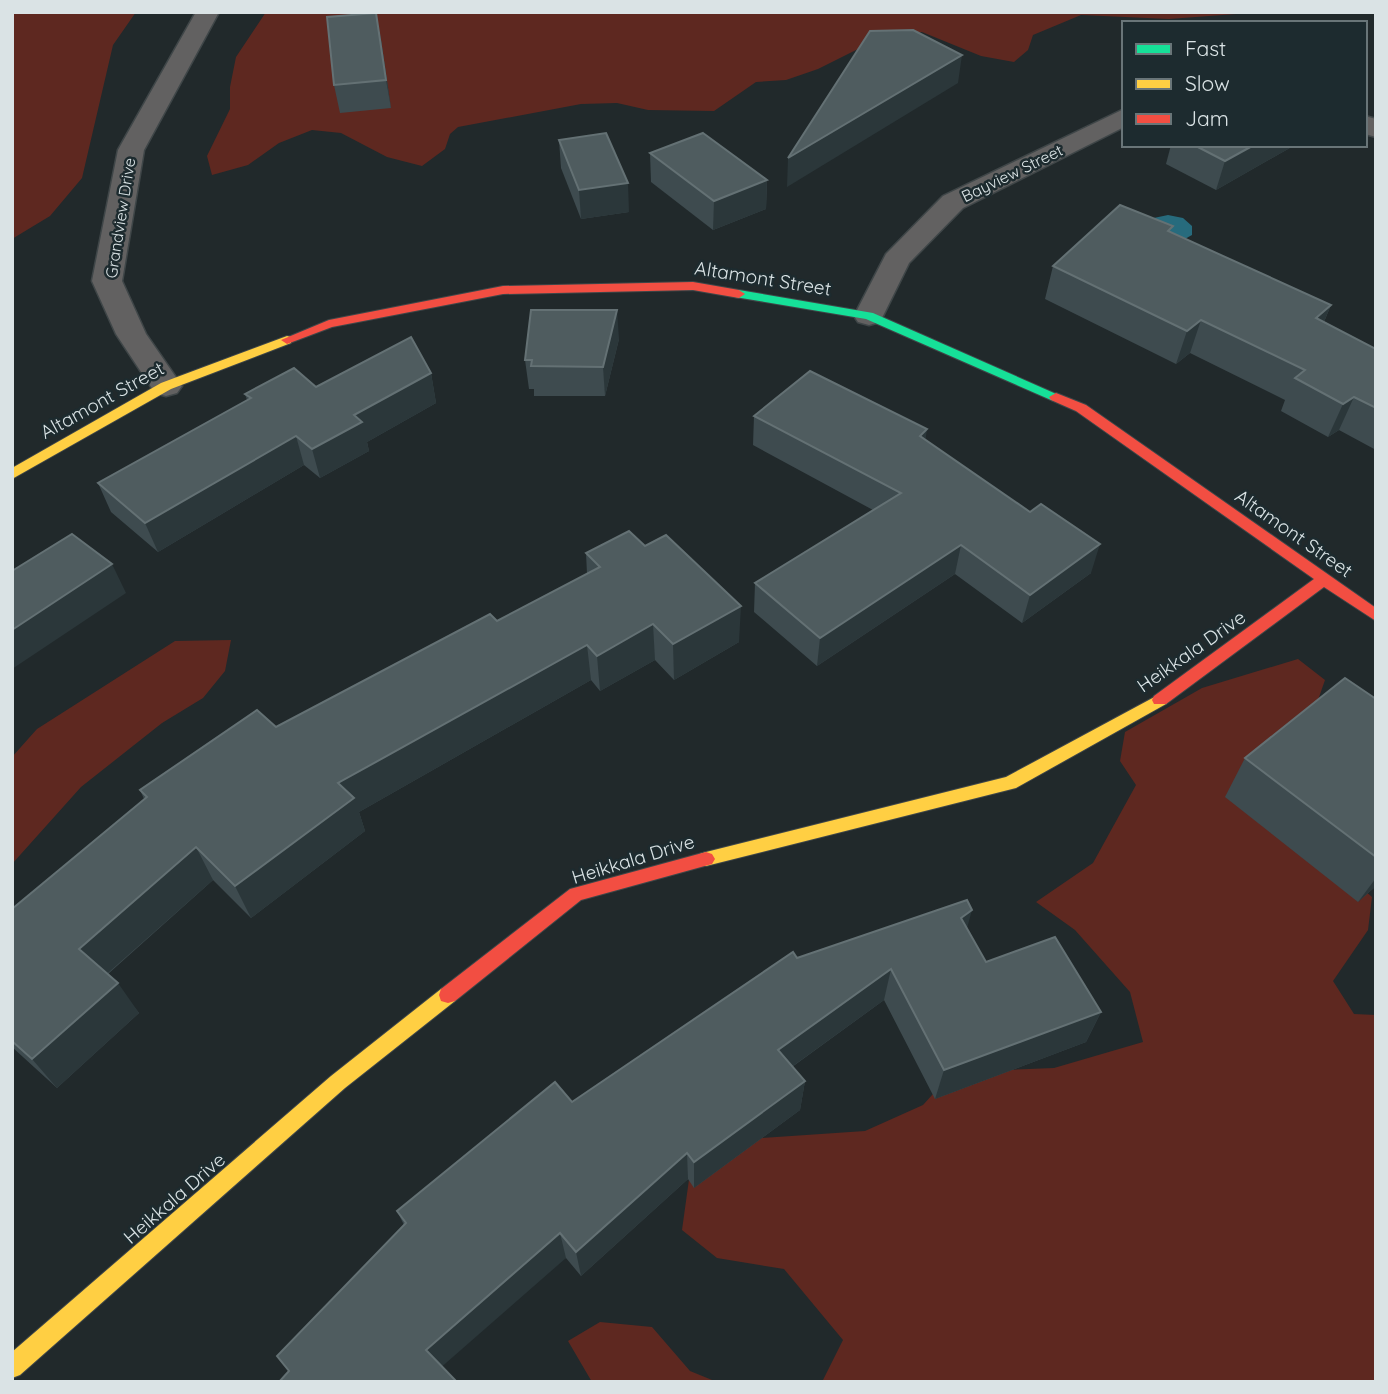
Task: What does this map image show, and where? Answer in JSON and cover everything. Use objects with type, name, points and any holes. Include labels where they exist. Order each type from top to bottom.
[{"type":"street","name":"Grandview Drive","points":[[166,386],[131,334],[107,281],[131,150],[208,12]]},
{"type":"street","name":"Bayview Street","points":[[869,316],[896,260],[953,202],[1122,118]]},
{"type":"street","name":"Altamont Street","points":[[12,474],[166,386],[329,324],[503,290],[693,286],[869,316],[1082,408],[1376,615]]},
{"type":"street","name":"Heikkala Drive","points":[[12,1367],[338,1082],[576,894],[793,835],[1010,783],[1172,694],[1323,580]]},
{"type":"shaded area","points":[[12,12],[136,12],[113,45],[82,178],[50,216],[12,239]]},
{"type":"shaded area","points":[[266,12],[1263,12],[1169,19],[1081,15],[1033,35],[1028,50],[1014,62],[981,56],[922,32],[882,37],[818,69],[786,80],[756,82],[714,111],[648,110],[617,103],[581,104],[458,127],[450,134],[445,149],[422,166],[387,157],[341,133],[312,130],[279,143],[248,165],[212,175],[207,156],[230,109],[230,87],[236,57]]},
{"type":"shaded area","points":[[231,640],[225,671],[203,698],[162,723],[81,787],[12,864],[12,757],[37,729],[175,641]]},
{"type":"shaded area","points":[[1298,659],[1325,680],[1317,703],[1333,862],[1372,897],[1368,930],[1333,981],[1354,1014],[1376,1015],[1376,1382],[822,1382],[843,1340],[784,1269],[717,1258],[682,1230],[691,1165],[762,1138],[865,1131],[923,1105],[953,1072],[1054,1068],[1143,1042],[1130,992],[1075,930],[1036,902],[1093,863],[1136,785],[1120,761],[1125,732],[1202,688]]},
{"type":"shaded area","points":[[600,1322],[652,1327],[690,1371],[717,1382],[592,1382],[568,1341]]},
{"type":"water","points":[[1168,215],[1183,218],[1192,226],[1192,235],[1183,240],[1149,219]]},
{"type":"building","points":[[376,13],[386,80],[334,85],[327,17]]},
{"type":"building","points":[[913,30],[962,55],[788,158],[870,31]]},
{"type":"building","points":[[606,133],[628,183],[579,190],[559,140]]},
{"type":"building","points":[[703,133],[767,180],[714,201],[650,153]]},
{"type":"building","points":[[1198,147],[1250,147],[1225,161]]},
{"type":"building","points":[[1120,205],[1173,226],[1168,231],[1331,305],[1316,318],[1376,349],[1376,408],[1354,397],[1343,404],[1295,378],[1305,370],[1201,320],[1187,331],[1053,266]]},
{"type":"building","points":[[531,310],[617,310],[603,367],[531,366],[532,360],[525,360]]},
{"type":"building","points":[[411,337],[431,373],[354,415],[362,422],[312,449],[296,436],[145,523],[98,483],[251,398],[245,394],[294,368],[316,387]]},
{"type":"building","points":[[810,371],[927,429],[920,436],[1030,512],[1041,504],[1100,544],[1030,595],[961,545],[820,638],[755,583],[901,493],[754,416]]},
{"type":"building","points":[[629,531],[645,546],[666,535],[741,606],[673,644],[653,624],[597,656],[587,645],[338,783],[354,798],[235,886],[196,847],[79,949],[118,983],[32,1059],[12,1041],[12,909],[147,797],[140,790],[257,710],[276,727],[490,614],[497,621],[600,567],[586,553]]},
{"type":"building","points":[[72,534],[112,564],[12,630],[12,571]]},
{"type":"building","points":[[1345,678],[1376,699],[1376,857],[1245,758]]},
{"type":"building","points":[[967,900],[972,910],[961,918],[986,962],[1055,937],[1101,1012],[944,1070],[891,969],[778,1050],[805,1081],[694,1162],[687,1153],[576,1252],[560,1233],[426,1350],[457,1382],[279,1382],[289,1371],[277,1356],[406,1223],[397,1211],[555,1082],[572,1102],[793,952],[797,958]]},
{"type":"traffic: fast","points":[[739,294],[869,316],[1056,397]]},
{"type":"traffic: slow","points":[[12,474],[166,386],[287,340]]},
{"type":"traffic: slow","points":[[706,859],[1010,783],[1160,700]]},
{"type":"traffic: slow","points":[[12,1367],[338,1082],[448,995]]},
{"type":"traffic: jam","points":[[287,340],[329,324],[503,290],[693,286],[739,294]]},
{"type":"traffic: jam","points":[[1056,397],[1081,408],[1376,616]]},
{"type":"traffic: jam","points":[[1160,700],[1323,580]]},
{"type":"traffic: jam","points":[[448,995],[576,894],[706,859]]}]
